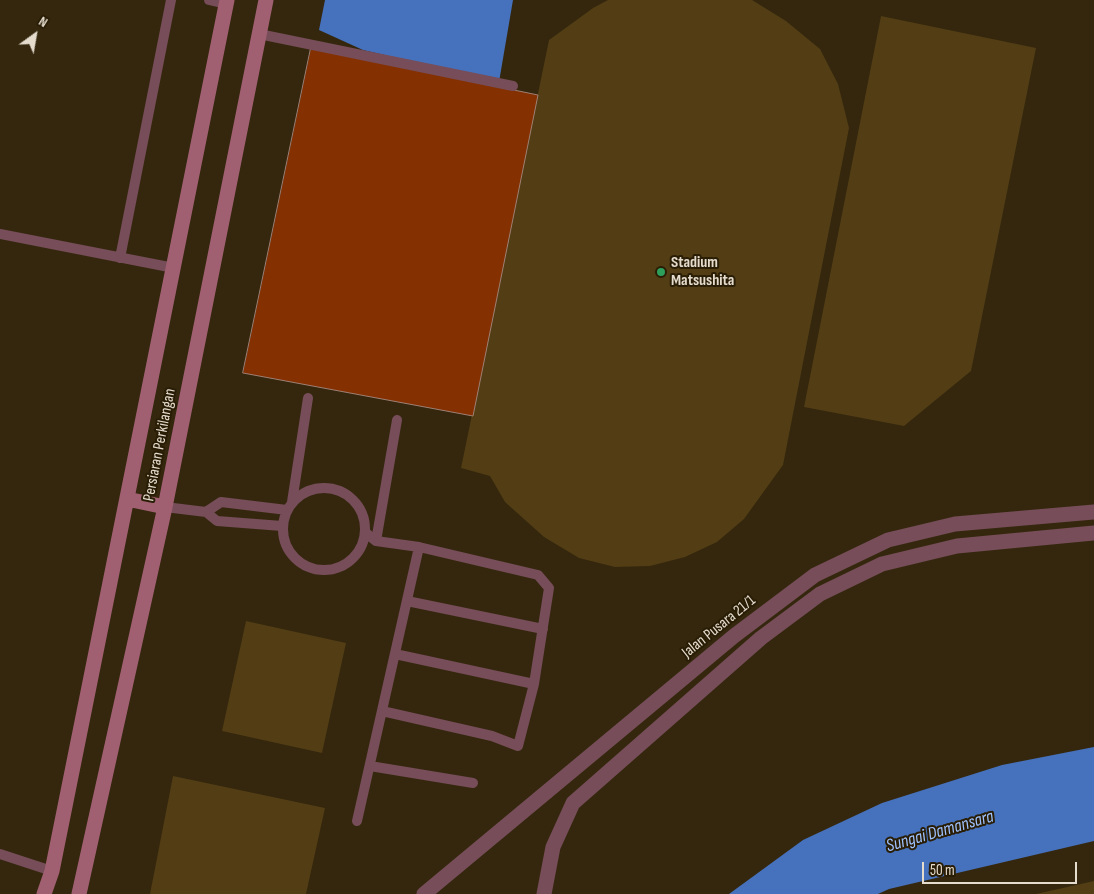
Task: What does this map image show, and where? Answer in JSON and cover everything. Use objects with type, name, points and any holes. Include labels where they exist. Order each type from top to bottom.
[{"type":"main road","name":"Persiaran Perkilangan","points":[[79,894],[165,507],[266,0]]},
{"type":"main road","points":[[44,894],[52,871],[227,2]]},
{"type":"main road","points":[[128,499],[165,507]]},
{"type":"street","name":"Jalan Pusara 21/1","points":[[424,894],[734,636],[815,575],[888,540],[955,524],[1094,512]]},
{"type":"street","points":[[544,894],[553,848],[573,803],[761,638],[820,594],[882,564],[957,546],[1094,533]]},
{"type":"lane","points":[[120,258],[171,0]]},
{"type":"lane","points":[[209,0],[227,2]]},
{"type":"lane","points":[[259,34],[513,86]]},
{"type":"lane","points":[[0,234],[174,268]]},
{"type":"lane","points":[[206,512],[221,502],[290,506],[314,488],[340,491],[360,508],[366,533],[356,557],[334,570],[308,568],[288,551],[282,526],[290,506],[308,398]]},
{"type":"lane","points":[[376,541],[397,420]]},
{"type":"lane","points":[[165,507],[206,512],[217,521],[282,526]]},
{"type":"lane","points":[[366,533],[376,541],[419,547],[538,575],[549,588],[534,684],[518,746],[492,736],[382,711]]},
{"type":"lane","points":[[357,821],[419,547]]},
{"type":"lane","points":[[407,601],[543,629]]},
{"type":"lane","points":[[395,654],[534,684]]},
{"type":"lane","points":[[370,766],[473,783]]},
{"type":"lane","points":[[0,854],[52,871]]},
{"type":"shaded area","name":"Stadium Matsushita","points":[[608,0],[752,0],[786,21],[820,49],[838,84],[849,128],[783,465],[744,519],[717,542],[685,557],[650,566],[615,567],[579,558],[544,537],[505,502],[490,476],[461,468],[549,40],[593,8]]},
{"type":"shaded area","points":[[881,16],[1036,48],[971,371],[904,426],[804,407]]},
{"type":"shaded area","points":[[246,621],[346,643],[322,753],[222,731]]},
{"type":"shaded area","points":[[173,776],[325,808],[306,894],[150,894]]},
{"type":"shaded area","points":[[1094,881],[1094,894],[1036,894]]},
{"type":"water","points":[[325,0],[513,0],[499,82],[363,50],[319,30]]},
{"type":"water","name":"Sungai Damansara","points":[[1094,747],[1094,841],[889,889],[878,894],[729,894],[803,840],[882,803],[1002,765]]},
{"type":"building","points":[[311,48],[538,95],[473,416],[243,373]]},
{"type":"place","name":"Stadium Matsushita","points":[[661,272]]}]
